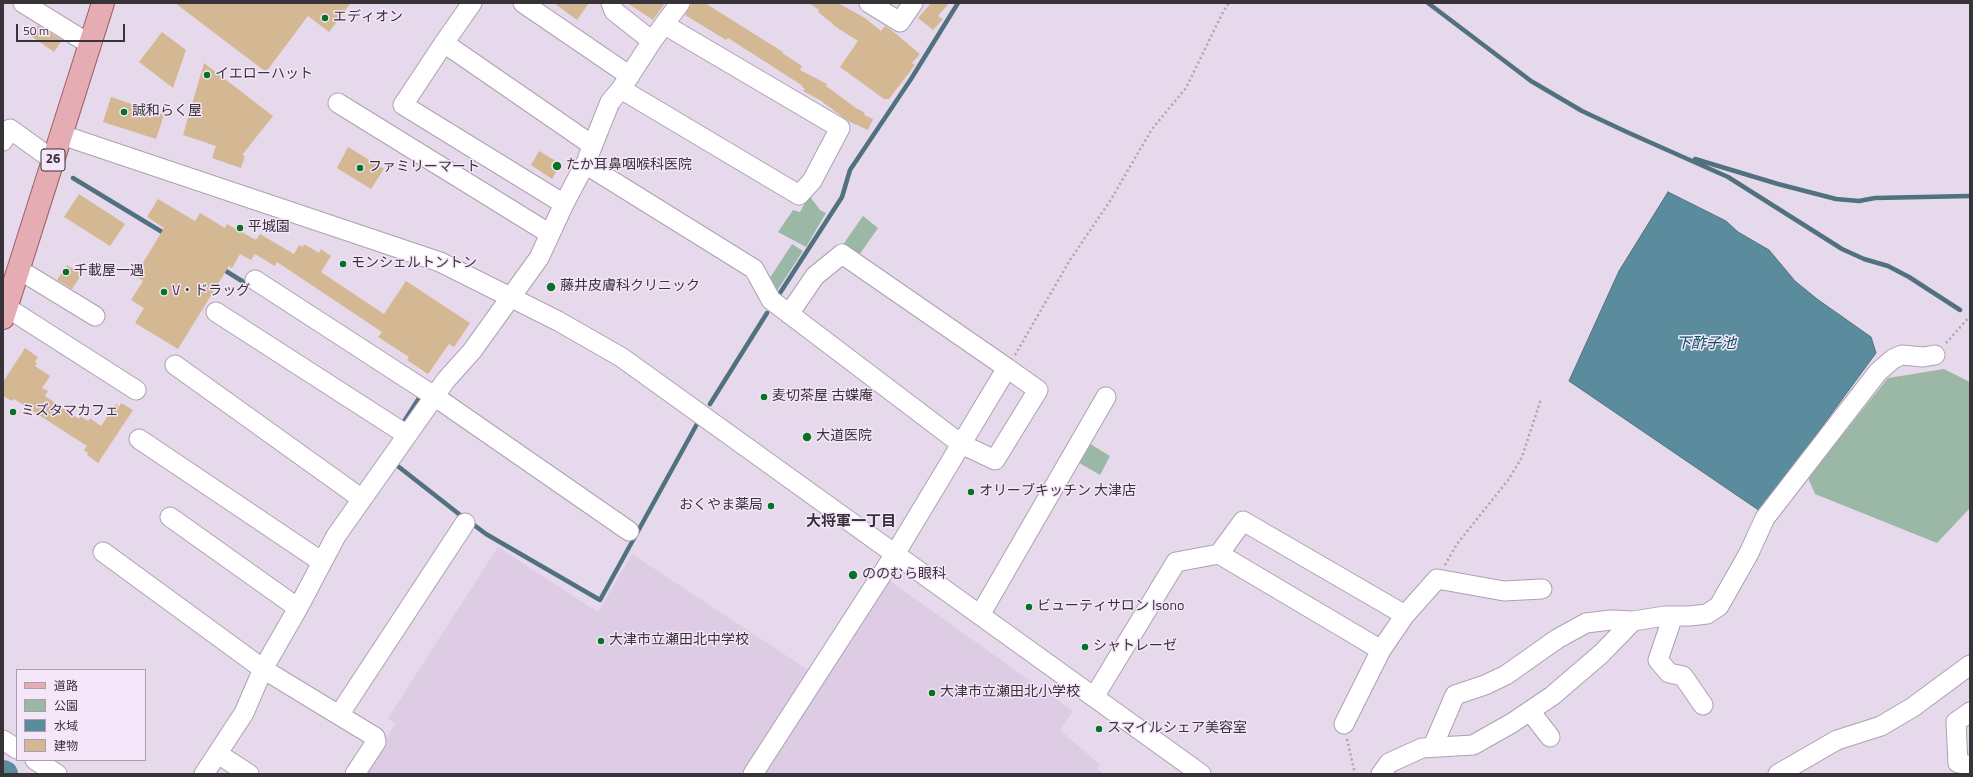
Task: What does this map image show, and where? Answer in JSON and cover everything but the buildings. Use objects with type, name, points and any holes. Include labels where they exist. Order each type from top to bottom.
[{"type":"main road","name":"26","points":[[4,310],[62,135],[103,3]]},
{"type":"street","points":[[23,3],[91,45]]},
{"type":"street","points":[[472,3],[403,105],[564,204]]},
{"type":"street","points":[[523,3],[625,83],[799,195],[812,181],[840,128],[664,25]]},
{"type":"street","points":[[612,3],[614,11],[652,41]]},
{"type":"street","points":[[204,774],[244,713],[263,669],[298,608],[336,536],[434,396],[472,351],[539,258],[564,204],[585,164],[610,102],[625,83],[652,41],[680,3]]},
{"type":"street","points":[[869,3],[900,22],[913,3]]},
{"type":"street","points":[[444,43],[592,145]]},
{"type":"street","points":[[338,103],[550,234]]},
{"type":"street","points":[[3,141],[10,129],[53,160]]},
{"type":"street","points":[[62,135],[440,262],[511,296],[621,357],[1200,774]]},
{"type":"street","points":[[585,164],[754,269],[770,300],[961,444],[995,460],[1038,390],[842,254],[815,276],[789,314]]},
{"type":"street","points":[[18,269],[95,316]]},
{"type":"street","points":[[255,280],[434,396],[629,531]]},
{"type":"street","points":[[4,310],[136,390]]},
{"type":"street","points":[[216,312],[407,435]]},
{"type":"street","points":[[1433,746],[1455,695],[1485,685],[1506,675],[1552,642],[1586,623],[1708,614],[1719,606],[1749,554],[1765,518],[1878,372],[1893,359],[1902,355],[1923,357],[1935,355]]},
{"type":"street","points":[[175,365],[362,499]]},
{"type":"street","points":[[753,774],[895,554],[1007,368]]},
{"type":"street","points":[[980,615],[1106,398]]},
{"type":"street","points":[[139,439],[322,562]]},
{"type":"street","points":[[170,517],[298,608]]},
{"type":"street","points":[[1220,554],[1243,521],[1405,615]]},
{"type":"street","points":[[339,715],[465,523]]},
{"type":"street","points":[[103,552],[263,669],[375,737],[376,742],[355,774]]},
{"type":"street","points":[[1094,698],[1176,562],[1220,554],[1381,650]]},
{"type":"street","points":[[1344,724],[1381,650],[1405,615],[1437,579],[1504,591],[1542,589]]},
{"type":"street","points":[[1673,616],[1658,660],[1669,673],[1683,676],[1703,705]]},
{"type":"street","points":[[1381,774],[1389,763],[1422,748],[1433,746],[1474,745],[1530,711],[1552,696],[1601,654],[1633,620]]},
{"type":"street","points":[[1778,774],[1837,740],[1881,726],[1913,707],[1970,664]]},
{"type":"street","points":[[1530,711],[1550,737]]},
{"type":"street","points":[[1970,712],[1956,722],[1958,763],[1970,765]]},
{"type":"street","points":[[3,740],[16,747]]},
{"type":"street","points":[[218,754],[249,774]]},
{"type":"street","points":[[36,761],[56,774]]},
{"type":"path","points":[[1007,368],[1070,260],[1110,201],[1152,129],[1186,88],[1223,12],[1229,3]]},
{"type":"path","points":[[1935,355],[1970,316]]},
{"type":"path","points":[[1437,579],[1457,544],[1509,480],[1522,457],[1541,399]]},
{"type":"path","points":[[1344,724],[1355,774]]},
{"type":"shaded area","name":"大津市立瀬田北中学校","points":[[498,547],[598,612],[632,554],[808,670],[741,774],[363,774],[395,724],[388,718]]},
{"type":"shaded area","name":"大津市立瀬田北小学校","points":[[887,579],[1073,711],[1060,730],[1100,765],[1098,769],[1103,774],[763,774],[829,675]]},
{"type":"green space","points":[[809,195],[820,210],[826,213],[806,247],[778,232],[793,210],[800,212]]},
{"type":"green space","points":[[863,216],[878,228],[857,258],[840,249]]},
{"type":"green space","points":[[792,244],[803,251],[773,297],[766,284]]},
{"type":"green space","points":[[1944,369],[1970,382],[1970,508],[1937,543],[1815,494],[1808,478],[1888,378]]},
{"type":"green space","points":[[1087,442],[1110,456],[1100,475],[1076,461]]},
{"type":"water","name":"下酢子池","points":[[1668,192],[1726,221],[1738,232],[1769,250],[1795,281],[1817,299],[1871,337],[1876,353],[1760,511],[1569,381],[1619,271]]},
{"type":"waterway","points":[[780,293],[842,197],[850,170],[911,79],[958,3]]},
{"type":"waterway","points":[[1428,3],[1531,81],[1582,111],[1728,177],[1842,249],[1864,259],[1888,266],[1909,277],[1960,310]]},
{"type":"waterway","points":[[1695,159],[1778,184],[1836,199],[1859,201],[1875,198],[1970,196]]},
{"type":"waterway","points":[[73,178],[167,235]]},
{"type":"waterway","points":[[221,268],[250,286]]},
{"type":"waterway","points":[[710,404],[767,313]]},
{"type":"waterway","points":[[405,420],[421,395],[419,393]]},
{"type":"waterway","points":[[470,522],[486,534],[600,600],[697,424]]},
{"type":"waterway","points":[[399,467],[464,518]]},
{"type":"place","name":"エディオン","points":[[325,18]]},
{"type":"place","name":"イエローハット","points":[[207,75]]},
{"type":"place","name":"誠和らく屋","points":[[124,112]]},
{"type":"place","name":"たか耳鼻咽喉科医院","points":[[557,166]]},
{"type":"place","name":"ファミリーマート","points":[[360,168]]},
{"type":"place","name":"平城園","points":[[240,228]]},
{"type":"place","name":"モンシェルトントン","points":[[343,264]]},
{"type":"place","name":"千載屋一遇","points":[[66,272]]},
{"type":"place","name":"藤井皮膚科クリニック","points":[[551,287]]},
{"type":"place","name":"V・ドラッグ","points":[[164,292]]},
{"type":"place","name":"麦切茶屋 古蝶庵","points":[[764,397]]},
{"type":"place","name":"ミズタマカフェ","points":[[13,412]]},
{"type":"place","name":"大道医院","points":[[807,437]]},
{"type":"place","name":"オリーブキッチン 大津店","points":[[971,492]]},
{"type":"place","name":"おくやま薬局","points":[[771,506]]},
{"type":"place","name":"ののむら眼科","points":[[853,575]]},
{"type":"place","name":"ビューティサロン Isono","points":[[1029,607]]},
{"type":"place","name":"大津市立瀬田北中学校","points":[[601,641]]},
{"type":"place","name":"シャトレーゼ","points":[[1085,647]]},
{"type":"place","name":"大津市立瀬田北小学校","points":[[932,693]]},
{"type":"place","name":"スマイルシェア美容室","points":[[1099,729]]},
{"type":"district","name":"大将軍一丁目","points":[[851,522]]}]
